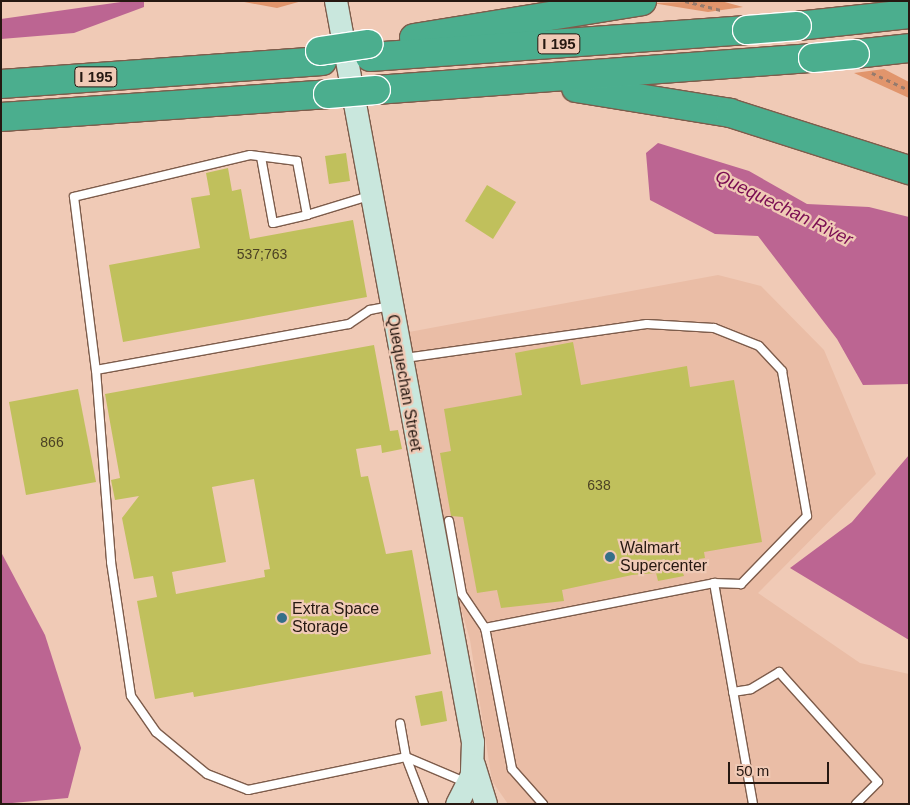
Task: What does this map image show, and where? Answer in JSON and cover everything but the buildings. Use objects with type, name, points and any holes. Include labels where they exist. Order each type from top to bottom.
[{"type":"highway","points":[[369,51],[642,1]]},
{"type":"highway","name":"I 195","points":[[1,84],[190,70],[369,51],[738,21],[797,26],[909,14]]},
{"type":"highway","name":"I 195","points":[[1,117],[813,58],[862,63],[909,48]]},
{"type":"highway","points":[[508,81],[702,106],[839,146],[909,170]]},
{"type":"main road","name":"Quequechan Street","points":[[336,1],[400,360],[454,638],[472,774],[486,804]]},
{"type":"main road","points":[[457,804],[472,774]]},
{"type":"lane","points":[[307,215],[297,161],[250,155],[74,197],[96,370],[110,562],[131,696],[156,732],[207,774],[248,790],[406,757],[472,774]]},
{"type":"lane","points":[[261,157],[273,223],[307,215],[371,195]]},
{"type":"lane","points":[[96,370],[349,324],[370,310],[390,306]]},
{"type":"lane","points":[[400,360],[647,324],[714,328],[759,346],[782,371],[808,516],[741,584],[714,583],[485,628]]},
{"type":"lane","points":[[449,521],[462,594],[485,628],[512,769],[543,804]]},
{"type":"lane","points":[[714,583],[753,804]]},
{"type":"lane","points":[[733,692],[751,689],[779,672],[878,782],[856,804]]},
{"type":"lane","points":[[400,724],[406,757],[424,804]]},
{"type":"path","points":[[685,1],[738,21]]},
{"type":"path","points":[[862,63],[909,90]]},
{"type":"shaded area","points":[[239,1],[302,1],[277,8]]},
{"type":"shaded area","points":[[721,1],[743,7],[708,12],[652,3]]},
{"type":"shaded area","points":[[884,69],[909,82],[909,98],[854,73]]},
{"type":"shaded area","points":[[718,275],[761,286],[824,350],[876,474],[758,593],[860,663],[909,674],[909,804],[508,804],[492,781],[470,640],[454,584],[409,332]]},
{"type":"water","points":[[128,1],[144,1],[144,7],[74,33],[1,39],[1,19]]},
{"type":"water","name":"Quequechan River","points":[[658,143],[749,171],[807,204],[869,207],[909,217],[909,384],[863,385],[837,339],[758,236],[715,234],[650,200],[646,153]]},
{"type":"water","points":[[909,455],[909,640],[790,568],[852,522]]},
{"type":"water","points":[[1,552],[45,635],[81,748],[68,798],[1,804]]},
{"type":"place","name":"Walmart Supercenter","points":[[610,557]]},
{"type":"place","name":"Extra Space Storage","points":[[282,618]]}]
